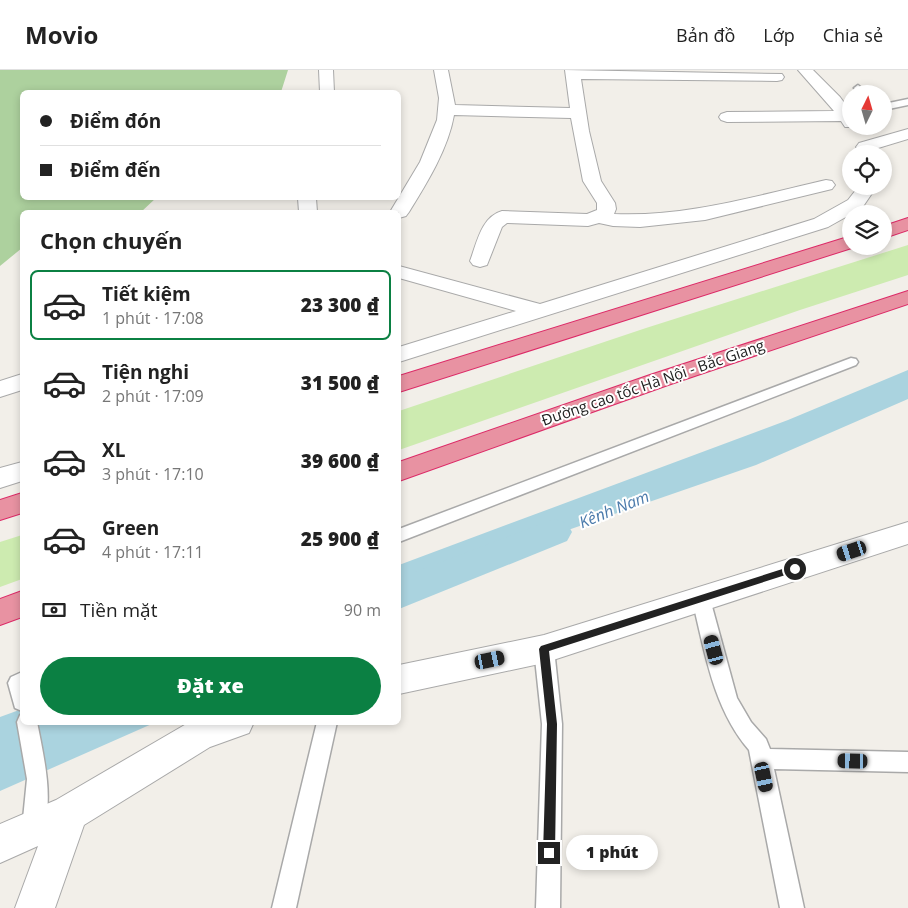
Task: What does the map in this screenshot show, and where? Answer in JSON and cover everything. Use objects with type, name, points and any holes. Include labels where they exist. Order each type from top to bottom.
[{"type":"highway","points":[[892,229],[908,224]]},
{"type":"highway","points":[[401,383],[842,245]]},
{"type":"highway","name":"Đường cao tốc Hà Nội - Bắc Giang","points":[[401,471],[660,380],[908,296]]},
{"type":"highway","points":[[0,510],[20,504]]},
{"type":"highway","points":[[0,612],[20,605]]},
{"type":"street","points":[[326,70],[327,90]]},
{"type":"street","points":[[399,210],[409,197],[439,140],[447,110],[446,93],[441,70]]},
{"type":"street","points":[[806,70],[842,111]]},
{"type":"street","points":[[480,261],[493,225],[502,217],[588,220],[605,213],[607,209],[606,203],[592,181],[573,72],[777,77]]},
{"type":"street","points":[[447,110],[579,113]]},
{"type":"street","points":[[727,117],[842,122]]},
{"type":"street","points":[[879,145],[908,134]]},
{"type":"street","points":[[598,217],[613,220],[640,221],[704,214],[826,184]]},
{"type":"street","points":[[401,354],[821,223],[855,204],[862,195]]},
{"type":"street","points":[[401,273],[541,311]]},
{"type":"street","points":[[0,389],[20,383]]},
{"type":"street","points":[[0,478],[20,472]]},
{"type":"street","points":[[401,680],[544,649],[908,533]]},
{"type":"street","points":[[0,844],[69,813],[200,734],[228,725]]},
{"type":"street","points":[[35,908],[69,813]]},
{"type":"lane","points":[[892,105],[908,102]]},
{"type":"lane","points":[[401,535],[851,362]]},
{"type":"lane","points":[[701,599],[728,700],[744,728],[759,746],[792,908]]},
{"type":"lane","points":[[544,649],[552,724],[548,908]]},
{"type":"lane","points":[[28,725],[38,779],[33,829]]},
{"type":"lane","points":[[284,908],[326,725]]},
{"type":"lane","points":[[761,759],[908,762]]},
{"type":"green space","points":[[0,70],[288,70],[282,90],[20,90],[20,200],[154,200],[143,210],[20,210],[20,250],[0,266]]},
{"type":"green space","points":[[908,245],[908,275],[800,310],[401,449],[401,410],[646,328],[876,255],[892,255],[892,250]]},
{"type":"green space","points":[[20,536],[20,580],[0,587],[0,542]]},
{"type":"water","name":"Kênh Nam","points":[[908,370],[908,399],[756,465],[493,556],[401,594],[401,564],[788,420]]},
{"type":"water","points":[[20,710],[20,725],[149,725],[0,791],[0,717]]},
{"type":"waterway","name":"Kênh Nam","points":[[401,593],[554,532]]},
{"type":"route","points":[[549,853],[552,724],[544,649],[795,569]]}]
